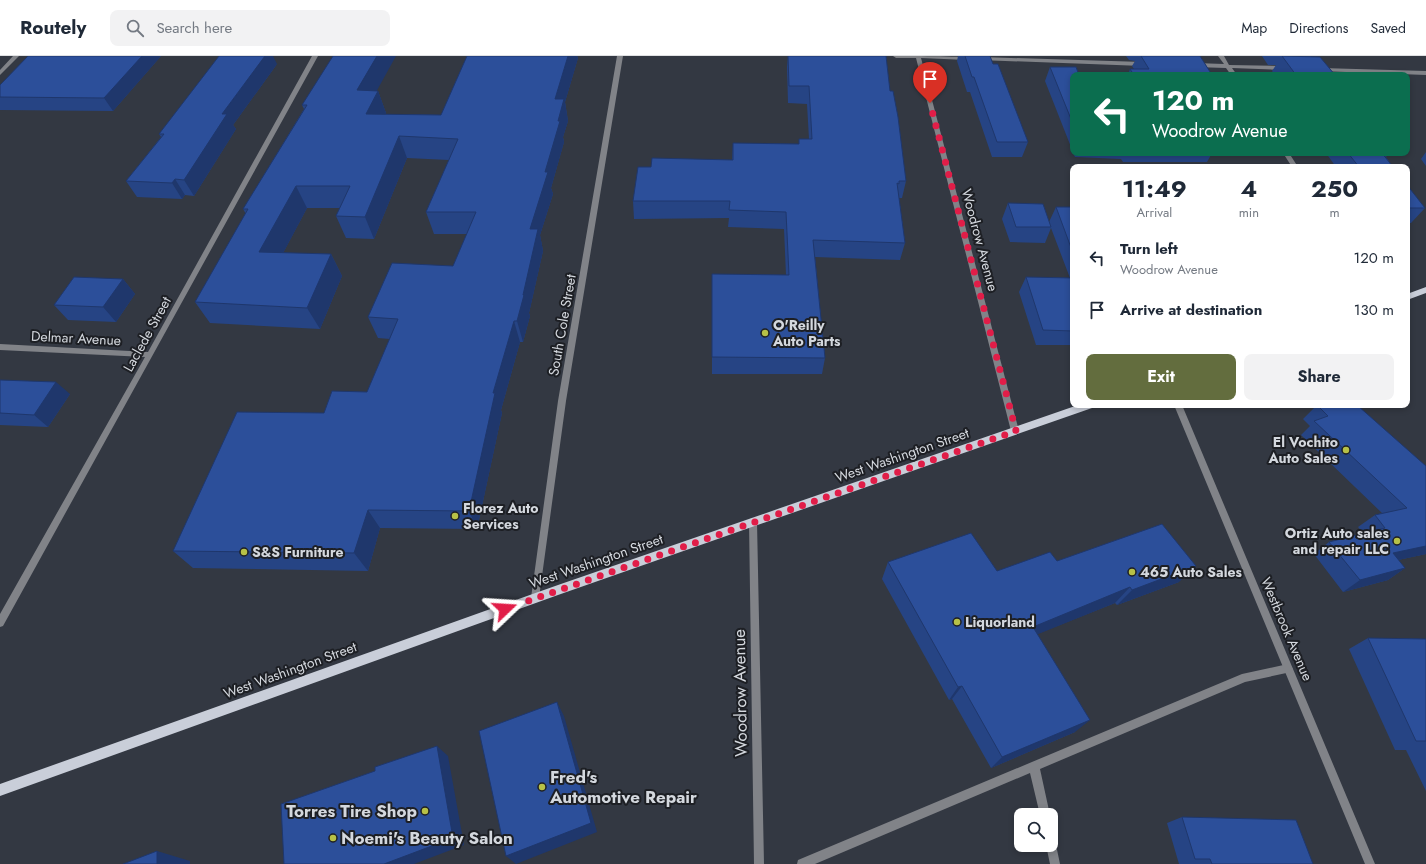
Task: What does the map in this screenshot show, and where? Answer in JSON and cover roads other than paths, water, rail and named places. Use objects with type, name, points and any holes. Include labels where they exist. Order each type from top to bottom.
[{"type":"main road","points":[[1410,296],[1426,290]]},
{"type":"main road","name":"West Washington Street","points":[[0,790],[534,598],[1081,408]]},
{"type":"street","points":[[0,73],[16,56]]},
{"type":"street","name":"Laclede Street","points":[[0,623],[315,56]]},
{"type":"street","name":"South Cole Street","points":[[534,598],[562,401],[620,56]]},
{"type":"street","points":[[896,56],[1148,64]]},
{"type":"street","name":"Woodrow Avenue","points":[[918,56],[1016,431]]},
{"type":"street","points":[[1221,56],[1232,72]]},
{"type":"street","points":[[1188,65],[1291,68]]},
{"type":"street","points":[[1315,69],[1398,72]]},
{"type":"street","points":[[1410,72],[1426,73]]},
{"type":"street","name":"Delmar Avenue","points":[[0,347],[150,355]]},
{"type":"street","name":"Westbrook Avenue","points":[[1179,408],[1370,864]]},
{"type":"street","name":"Woodrow Avenue","points":[[753,522],[759,864]]},
{"type":"street","points":[[802,864],[1245,677],[1288,669]]},
{"type":"street","points":[[1034,766],[1043,808]]},
{"type":"street","points":[[1053,852],[1056,864]]},
{"type":"place","name":"O'Reilly Auto Parts","points":[[765,333]]},
{"type":"place","name":"El Vochito Auto Sales","points":[[1346,450]]},
{"type":"place","name":"Florez Auto Services","points":[[455,516]]},
{"type":"place","name":"Ortiz Auto sales and repair LLC","points":[[1397,541]]},
{"type":"place","name":"S&S Furniture","points":[[244,552]]},
{"type":"place","name":"465 Auto Sales","points":[[1132,572]]},
{"type":"place","name":"Liquorland","points":[[957,622]]},
{"type":"place","name":"Fred's Automotive Repair","points":[[542,787]]},
{"type":"place","name":"Torres Tire Shop","points":[[425,811]]},
{"type":"place","name":"Noemi's Beauty Salon","points":[[333,838]]}]
